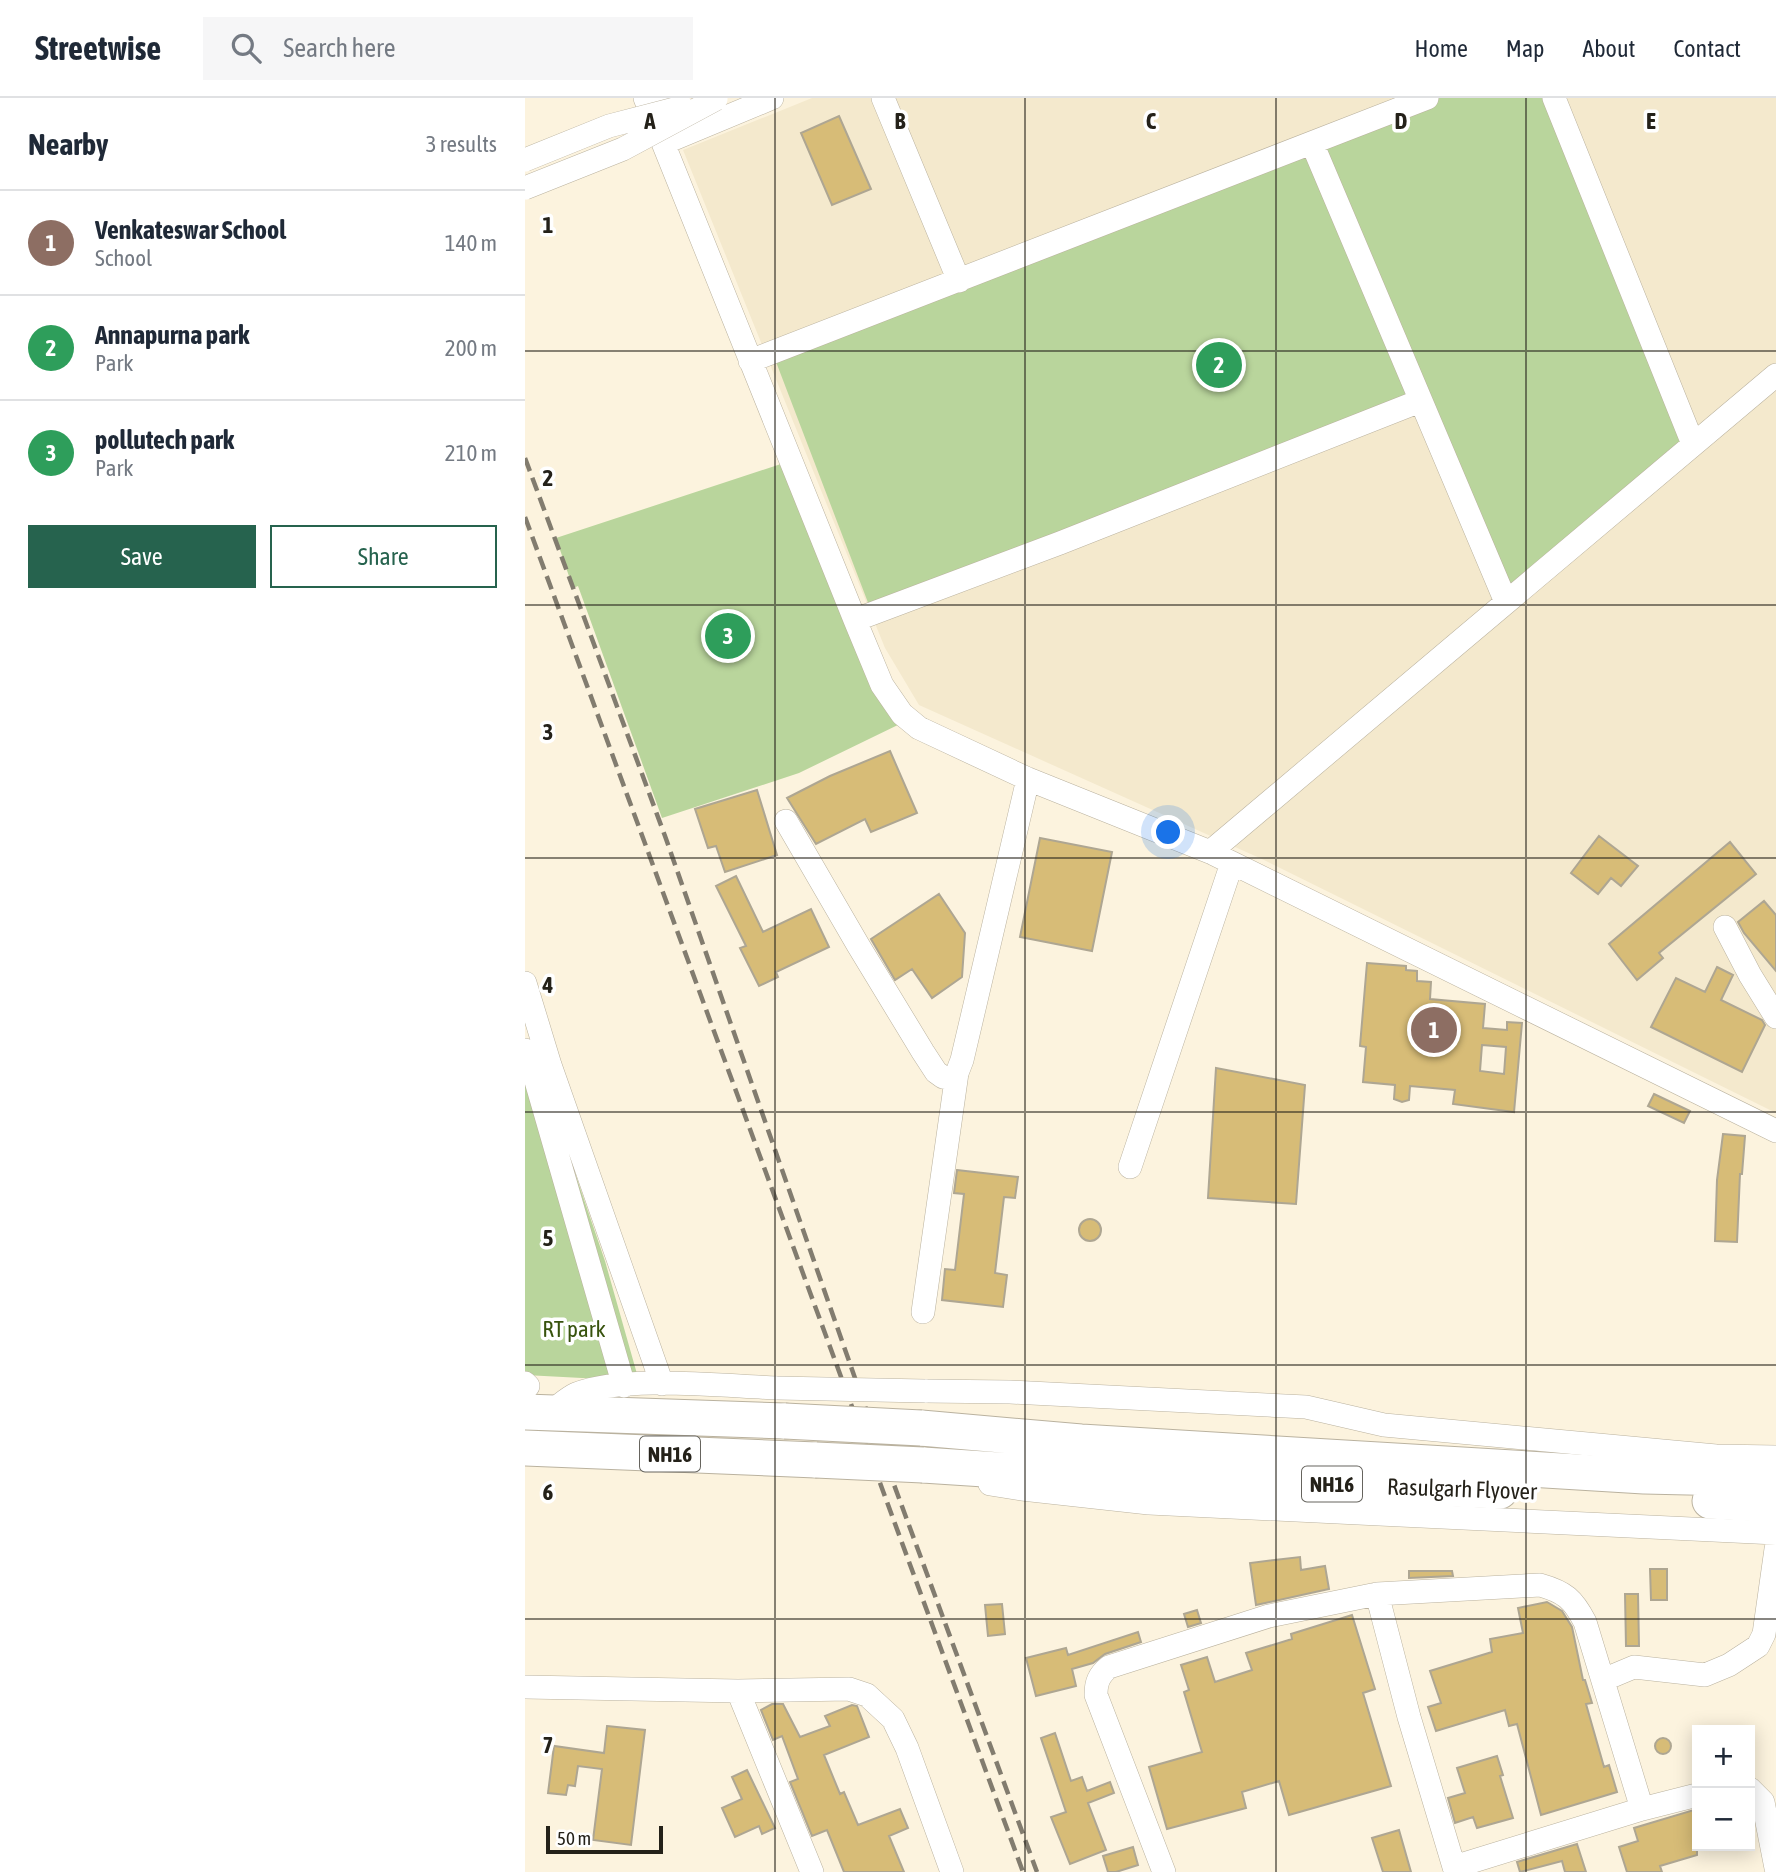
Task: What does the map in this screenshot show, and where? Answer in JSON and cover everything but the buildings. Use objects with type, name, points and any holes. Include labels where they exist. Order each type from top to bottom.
[{"type":"highway","name":"NH16","points":[[532,1399],[781,1405]]},
{"type":"highway","name":"Rasulgarh Flyover","points":[[781,1405],[921,1428],[1081,1442],[1644,1476],[1776,1479]]},
{"type":"highway","name":"NH16","points":[[525,1448],[930,1466]]},
{"type":"highway","name":"Rasulgarh Flyover","points":[[930,1466],[1634,1496],[1776,1505]]},
{"type":"street","points":[[525,160],[609,126],[717,98]]},
{"type":"street","points":[[525,188],[623,149],[717,98]]},
{"type":"street","points":[[664,143],[772,98]]},
{"type":"street","points":[[883,98],[959,281]]},
{"type":"street","points":[[750,361],[1427,98]]},
{"type":"street","points":[[1554,98],[1693,444]]},
{"type":"street","points":[[654,101],[664,143],[855,621],[883,685],[902,714],[919,728],[1028,779],[1210,852],[1776,1131]]},
{"type":"street","points":[[1312,143],[1506,602]]},
{"type":"street","points":[[1210,852],[1776,375]]},
{"type":"street","points":[[855,621],[1420,401]]},
{"type":"street","points":[[923,1312],[957,1073],[1028,779]]},
{"type":"street","points":[[786,821],[936,1072],[950,1078],[957,1073]]},
{"type":"street","points":[[1130,1167],[1232,863]]},
{"type":"street","points":[[1725,927],[1749,975],[1776,1017]]},
{"type":"street","points":[[525,983],[550,1065],[662,1384]]},
{"type":"street","points":[[525,1050],[531,1084],[624,1386]]},
{"type":"street","points":[[532,1399],[624,1386],[662,1384],[781,1405],[925,1391],[1010,1392],[1306,1406],[1384,1425],[1716,1456],[1776,1457]]},
{"type":"street","points":[[930,1466],[975,1481],[1022,1489],[1149,1503],[1776,1533]]},
{"type":"street","points":[[1603,1680],[1634,1667],[1705,1675],[1729,1665],[1758,1646],[1764,1634],[1776,1549]]},
{"type":"street","points":[[1164,1872],[1096,1695],[1096,1685],[1101,1673],[1109,1667],[1269,1616],[1377,1594],[1540,1585],[1559,1590],[1576,1604],[1585,1622],[1642,1809]]},
{"type":"street","points":[[1377,1594],[1409,1717],[1455,1869],[1642,1809],[1692,1796]]},
{"type":"street","points":[[525,1687],[738,1691],[849,1689],[867,1695],[893,1719],[907,1748],[952,1872]]},
{"type":"street","points":[[738,1691],[812,1872]]},
{"type":"street","points":[[1755,1794],[1763,1802],[1776,1868]]},
{"type":"shaded area","points":[[812,98],[1776,98],[1776,1113],[1264,860],[919,705],[885,648],[683,150]]},
{"type":"green space","points":[[1428,98],[1554,98],[1693,444],[1506,601],[1420,400],[872,613],[773,354]]},
{"type":"green space","points":[[790,461],[904,722],[799,773],[662,818],[578,586],[573,588],[556,538]]},
{"type":"green space","name":"RT park","points":[[525,1061],[545,1085],[605,1261],[639,1381],[525,1375]]},
{"type":"railway","points":[[525,458],[665,836],[862,1398],[1037,1872]]},
{"type":"railway","points":[[525,517],[1023,1872]]},
{"type":"place","name":"Annapurna park","points":[[1219,365]]},
{"type":"place","name":"pollutech park","points":[[728,636]]},
{"type":"place","name":"Venkateswar School","points":[[1434,1030]]}]
